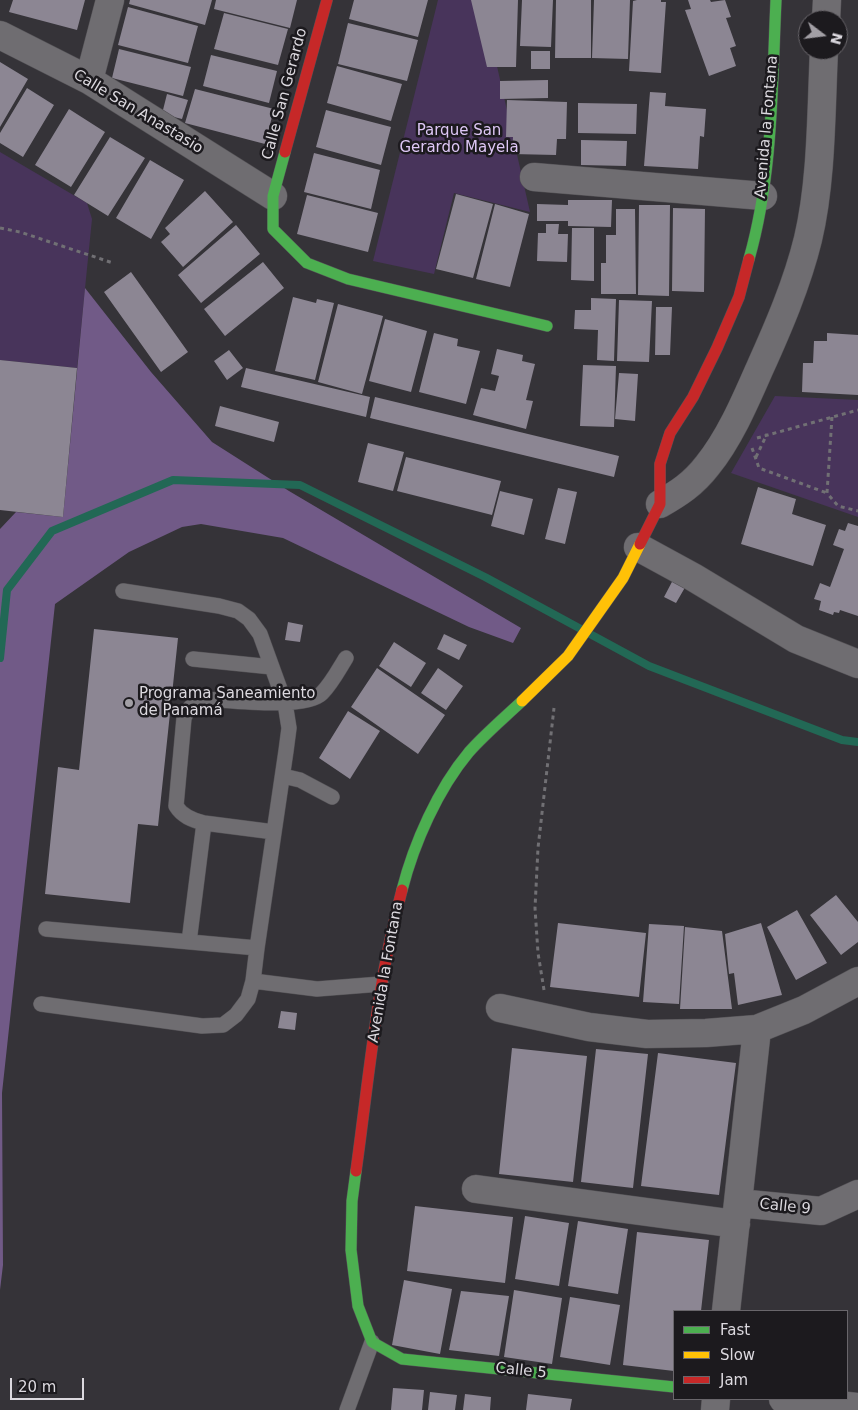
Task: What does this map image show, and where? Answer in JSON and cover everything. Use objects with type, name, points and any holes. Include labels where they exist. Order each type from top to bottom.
[{"type":"street","points":[[89,80],[110,0]]},
{"type":"street","name":"Calle San Gerardo","points":[[327,0],[273,196],[273,229],[307,263],[348,279],[547,326]]},
{"type":"street","name":"Avenida la Fontana","points":[[372,1342],[358,1306],[351,1250],[351,1211],[380,984],[391,930],[405,878],[423,830],[446,786],[469,752],[568,656],[623,578],[660,504],[660,464],[670,433],[693,398],[717,348],[739,298],[752,250],[763,196],[769,148],[776,0]]},
{"type":"street","name":"Calle San Anastasio","points":[[0,35],[89,80],[273,196]]},
{"type":"street","points":[[660,504],[683,491],[707,466],[738,416],[794,284],[808,238],[817,174],[823,60]]},
{"type":"street","points":[[534,177],[763,196]]},
{"type":"street","points":[[638,547],[693,577],[796,639],[858,664]]},
{"type":"street","points":[[500,1008],[589,1027],[647,1034],[706,1033],[758,1029],[804,1010],[858,981]]},
{"type":"street","points":[[726,1310],[758,1029]]},
{"type":"street","name":"Calle 9","points":[[476,1189],[737,1213],[821,1211],[858,1194]]},
{"type":"street","name":"Calle 5","points":[[372,1342],[402,1359],[673,1387]]},
{"type":"street","points":[[792,1400],[858,1407]]},
{"type":"lane","points":[[41,1004],[202,1026],[223,1025],[236,1015],[248,999],[253,981],[289,728],[284,703],[272,667],[260,634],[238,610],[123,591]]},
{"type":"lane","points":[[274,832],[204,823],[193,820],[180,812],[176,806],[184,718],[188,708],[204,699],[284,703],[312,699],[322,694],[346,658]]},
{"type":"lane","points":[[193,659],[272,667]]},
{"type":"lane","points":[[283,776],[300,780],[332,797]]},
{"type":"lane","points":[[189,942],[204,823]]},
{"type":"lane","points":[[46,929],[257,948]]},
{"type":"lane","points":[[253,981],[317,989],[380,984]]},
{"type":"lane","points":[[347,1410],[372,1342]]},
{"type":"path","points":[[0,228],[20,232],[113,263]]},
{"type":"path","points":[[858,410],[767,434],[749,441],[759,468],[827,493],[838,506],[858,511]]},
{"type":"path","points":[[827,493],[832,417]]},
{"type":"path","points":[[756,458],[767,434]]},
{"type":"path","points":[[548,1018],[538,953],[535,908],[538,848],[554,702]]},
{"type":"green space","name":"Parque San Gerardo Mayela","points":[[438,0],[482,0],[530,212],[454,193],[434,274],[373,261]]},
{"type":"green space","points":[[0,152],[87,203],[92,219],[77,368],[0,360]]},
{"type":"green space","points":[[775,396],[858,400],[858,517],[731,473]]},
{"type":"shaded area","points":[[85,288],[151,372],[212,442],[289,491],[521,628],[513,643],[469,627],[283,538],[201,524],[182,527],[129,552],[55,604],[2,1093],[3,1265],[0,1290],[0,529],[16,512],[63,517]]},
{"type":"building","points":[[13,0],[85,0],[77,30],[9,12]]},
{"type":"building","points":[[130,0],[212,0],[205,25],[129,4]]},
{"type":"building","points":[[216,0],[297,0],[290,28],[214,9]]},
{"type":"building","points":[[354,0],[428,0],[418,37],[349,19]]},
{"type":"building","points":[[471,0],[518,0],[516,67],[487,67]]},
{"type":"building","points":[[522,0],[553,0],[551,47],[520,46]]},
{"type":"building","points":[[556,0],[591,0],[591,58],[555,58]]},
{"type":"building","points":[[594,0],[630,0],[628,59],[592,58]]},
{"type":"building","points":[[661,0],[661,2],[666,2],[661,73],[629,71],[633,1]]},
{"type":"building","points":[[688,0],[710,0],[711,2],[725,0],[731,17],[726,18],[736,46],[730,48],[736,66],[709,76],[685,10],[691,9]]},
{"type":"building","points":[[128,7],[198,26],[188,63],[118,45]]},
{"type":"building","points":[[224,13],[288,29],[278,65],[214,49]]},
{"type":"building","points":[[348,23],[418,40],[407,81],[338,64]]},
{"type":"building","points":[[119,49],[191,67],[183,96],[112,78]]},
{"type":"building","points":[[531,51],[550,51],[550,69],[531,69]]},
{"type":"building","points":[[211,55],[277,71],[269,103],[203,86]]},
{"type":"building","points":[[0,62],[28,79],[0,127]]},
{"type":"building","points":[[337,66],[402,84],[391,121],[327,103]]},
{"type":"building","points":[[548,80],[548,98],[500,99],[500,81]]},
{"type":"building","points":[[27,88],[54,105],[23,157],[0,143],[0,133]]},
{"type":"building","points":[[195,89],[274,109],[265,144],[185,123]]},
{"type":"building","points":[[650,92],[666,93],[665,106],[706,109],[704,137],[700,136],[698,169],[644,166]]},
{"type":"building","points":[[167,94],[188,100],[182,119],[162,114]]},
{"type":"building","points":[[507,100],[567,102],[566,139],[557,139],[556,155],[512,154],[513,137],[506,137]]},
{"type":"building","points":[[578,103],[637,104],[636,134],[578,133]]},
{"type":"building","points":[[69,109],[105,132],[71,187],[35,165]]},
{"type":"building","points":[[326,110],[391,127],[381,165],[316,147]]},
{"type":"building","points":[[110,137],[145,158],[108,216],[74,195]]},
{"type":"building","points":[[581,140],[627,141],[626,166],[581,165]]},
{"type":"building","points":[[314,153],[380,170],[371,209],[304,192]]},
{"type":"building","points":[[150,160],[184,180],[151,239],[116,218]]},
{"type":"building","points":[[205,191],[233,222],[183,267],[161,242],[170,234],[165,228]]},
{"type":"building","points":[[456,194],[493,204],[473,278],[436,269]]},
{"type":"building","points":[[307,195],[378,213],[368,252],[297,234]]},
{"type":"building","points":[[568,200],[612,200],[611,227],[568,226],[568,221],[537,221],[537,204],[568,205]]},
{"type":"building","points":[[495,204],[529,214],[510,287],[476,279]]},
{"type":"building","points":[[639,205],[670,205],[669,296],[638,295]]},
{"type":"building","points":[[673,208],[705,209],[704,292],[672,291]]},
{"type":"building","points":[[616,209],[635,209],[636,294],[601,294],[601,263],[606,263],[606,235],[616,235]]},
{"type":"building","points":[[546,224],[559,224],[558,234],[568,234],[567,262],[537,261],[538,233],[546,233]]},
{"type":"building","points":[[236,225],[260,254],[201,303],[178,275]]},
{"type":"building","points":[[572,228],[594,228],[594,281],[571,280]]},
{"type":"building","points":[[263,262],[284,288],[225,336],[204,309]]},
{"type":"building","points":[[131,272],[188,352],[161,372],[104,292]]},
{"type":"building","points":[[293,297],[316,303],[317,299],[334,303],[315,380],[275,371]]},
{"type":"building","points":[[591,298],[616,299],[614,361],[597,360],[598,330],[574,329],[575,310],[591,310]]},
{"type":"building","points":[[619,300],[652,301],[649,362],[617,361]]},
{"type":"building","points":[[338,304],[383,316],[362,394],[318,382]]},
{"type":"building","points":[[656,307],[672,307],[670,355],[655,355]]},
{"type":"building","points":[[385,319],[427,331],[411,392],[369,381]]},
{"type":"building","points":[[434,333],[458,339],[457,346],[480,351],[466,404],[419,392]]},
{"type":"building","points":[[827,333],[858,335],[858,395],[802,392],[803,363],[813,363],[814,341],[827,341]]},
{"type":"building","points":[[497,349],[523,355],[522,361],[535,364],[526,400],[533,401],[526,429],[473,415],[481,388],[495,391],[499,376],[491,374]]},
{"type":"building","points":[[229,350],[243,368],[227,380],[214,361]]},
{"type":"building","points":[[0,360],[77,368],[63,517],[0,510]]},
{"type":"building","points":[[583,365],[616,366],[614,427],[580,426]]},
{"type":"building","points":[[246,368],[370,397],[366,417],[241,387]]},
{"type":"building","points":[[619,373],[638,374],[635,421],[615,419]]},
{"type":"building","points":[[375,397],[619,456],[614,477],[370,418]]},
{"type":"building","points":[[220,406],[279,422],[274,442],[215,426]]},
{"type":"building","points":[[368,443],[404,452],[393,491],[358,482]]},
{"type":"building","points":[[406,457],[501,481],[492,515],[397,491]]},
{"type":"building","points":[[758,487],[796,499],[792,514],[826,525],[813,566],[741,544]]},
{"type":"building","points":[[558,488],[577,492],[565,544],[545,539]]},
{"type":"building","points":[[500,491],[533,499],[524,535],[491,526]]},
{"type":"building","points":[[848,523],[858,526],[858,616],[840,610],[839,613],[834,612],[833,615],[819,610],[821,601],[814,599],[820,583],[830,587],[844,549],[833,545],[839,529],[845,531]]},
{"type":"building","points":[[674,578],[687,584],[676,603],[664,597]]},
{"type":"building","points":[[288,622],[303,625],[300,642],[285,640]]},
{"type":"building","name":"Programa Saneamiento de Panamá","points":[[94,629],[178,638],[158,826],[138,824],[130,903],[45,894],[58,767],[79,770]]},
{"type":"building","points":[[444,634],[467,645],[459,660],[437,649]]},
{"type":"building","points":[[394,642],[426,663],[411,687],[379,666]]},
{"type":"building","points":[[377,668],[445,715],[418,754],[351,707]]},
{"type":"building","points":[[438,668],[463,686],[446,710],[421,693]]},
{"type":"building","points":[[348,711],[380,731],[350,779],[319,758]]},
{"type":"building","points":[[836,895],[858,922],[858,942],[841,955],[810,915]]},
{"type":"building","points":[[797,910],[827,963],[796,980],[767,927]]},
{"type":"building","points":[[558,923],[646,933],[639,997],[550,987]]},
{"type":"building","points":[[761,923],[782,995],[738,1005],[734,973],[729,974],[725,934]]},
{"type":"building","points":[[649,924],[684,926],[679,1004],[643,1002]]},
{"type":"building","points":[[685,927],[722,931],[732,1009],[680,1009]]},
{"type":"building","points":[[281,1011],[297,1013],[295,1030],[278,1028]]},
{"type":"building","points":[[512,1048],[587,1056],[573,1182],[499,1174]]},
{"type":"building","points":[[596,1049],[648,1054],[633,1188],[581,1182]]},
{"type":"building","points":[[658,1053],[736,1063],[719,1195],[641,1186]]},
{"type":"building","points":[[415,1206],[513,1217],[505,1283],[407,1271]]},
{"type":"building","points":[[525,1216],[569,1223],[559,1286],[515,1279]]},
{"type":"building","points":[[578,1221],[628,1229],[618,1294],[568,1286]]},
{"type":"building","points":[[637,1232],[709,1240],[701,1310],[673,1310],[673,1371],[623,1365]]},
{"type":"building","points":[[404,1280],[452,1289],[440,1354],[392,1345]]},
{"type":"building","points":[[514,1290],[562,1298],[552,1364],[504,1357]]},
{"type":"building","points":[[461,1291],[509,1296],[499,1356],[449,1350]]},
{"type":"building","points":[[570,1297],[620,1305],[610,1365],[560,1357]]},
{"type":"building","points":[[393,1388],[424,1390],[422,1410],[391,1410]]},
{"type":"building","points":[[430,1392],[457,1395],[455,1410],[428,1410]]},
{"type":"building","points":[[465,1394],[491,1397],[490,1410],[463,1410]]},
{"type":"building","points":[[528,1394],[572,1399],[570,1410],[526,1410]]},
{"type":"waterway","points":[[0,658],[7,590],[52,531],[173,480],[300,485],[485,577],[649,666],[842,740],[858,742]]},
{"type":"traffic: fast","points":[[749,259],[757,227],[767,163],[776,0]]},
{"type":"traffic: fast","points":[[285,152],[273,196],[273,229],[307,263],[348,279],[547,326]]},
{"type":"traffic: fast","points":[[402,890],[420,835],[447,783],[469,752],[522,701]]},
{"type":"traffic: fast","points":[[356,1171],[352,1201],[351,1250],[358,1306],[372,1342],[402,1359],[673,1387]]},
{"type":"traffic: slow","points":[[522,701],[568,656],[623,578],[640,544]]},
{"type":"traffic: jam","points":[[285,152],[327,0]]},
{"type":"traffic: jam","points":[[640,544],[660,504],[660,464],[670,433],[693,397],[717,348],[739,297],[749,259]]},
{"type":"traffic: jam","points":[[356,1171],[380,995],[393,925],[402,890]]},
{"type":"place","name":"Programa Saneamiento de Panamá","points":[[129,703]]}]
